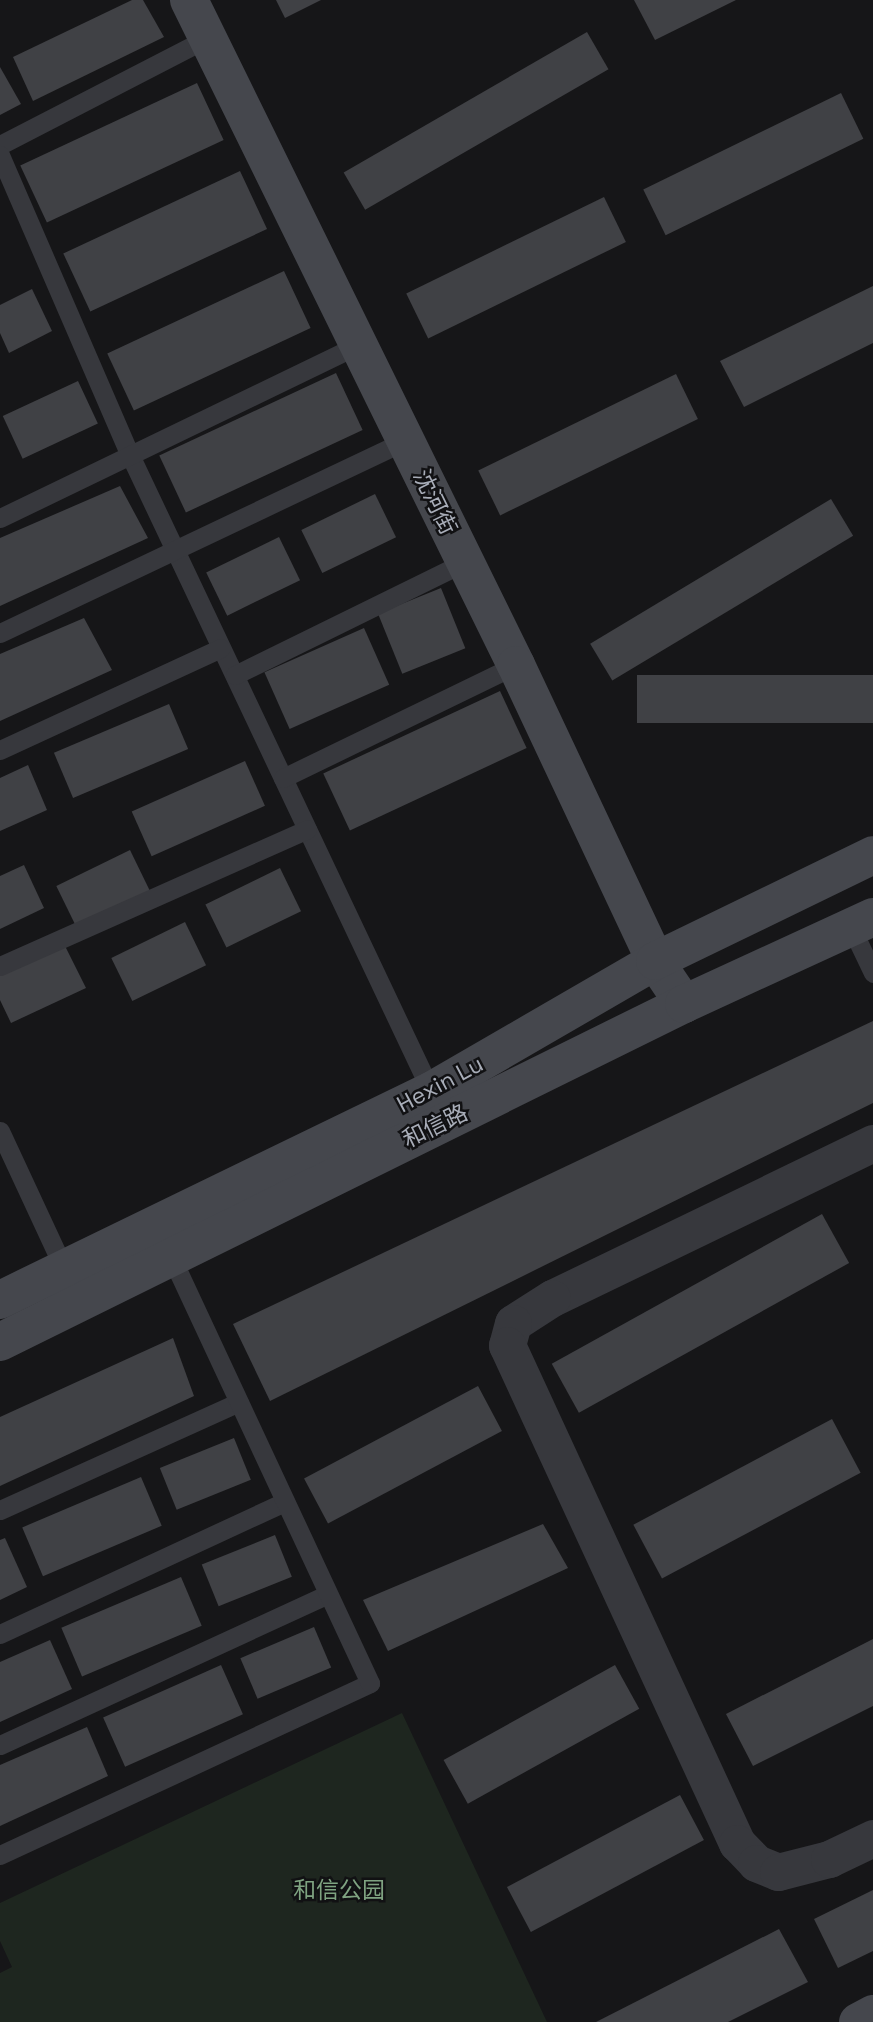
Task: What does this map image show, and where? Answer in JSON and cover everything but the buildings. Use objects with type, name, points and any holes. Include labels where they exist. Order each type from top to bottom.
[{"type":"street","name":"沈河街","points":[[189,0],[516,665],[656,961],[684,1004]]},
{"type":"street","name":"Hexin Lu","points":[[0,1300],[432,1091],[656,961],[873,855]]},
{"type":"street","name":"和信路","points":[[0,1342],[684,1004],[862,922]]},
{"type":"street","points":[[873,1143],[552,1298],[513,1323],[507,1345],[737,1843],[756,1863],[778,1872],[829,1860],[873,1839]]},
{"type":"street","points":[[858,2022],[873,2014]]},
{"type":"lane","points":[[0,145],[207,38]]},
{"type":"lane","points":[[0,155],[130,455],[432,1091]]},
{"type":"lane","points":[[0,518],[358,345]]},
{"type":"lane","points":[[0,633],[405,441]]},
{"type":"lane","points":[[234,676],[465,562]]},
{"type":"lane","points":[[0,750],[221,648]]},
{"type":"lane","points":[[283,778],[516,665]]},
{"type":"lane","points":[[0,966],[307,829]]},
{"type":"lane","points":[[862,922],[873,973]]},
{"type":"lane","points":[[0,1131],[64,1269]]},
{"type":"lane","points":[[0,1855],[370,1683],[171,1257]]},
{"type":"lane","points":[[0,1510],[239,1402]]},
{"type":"lane","points":[[0,1634],[285,1502]]},
{"type":"lane","points":[[0,1745],[328,1594]]},
{"type":"green space","name":"和信公园","points":[[402,1713],[547,2022],[0,2022],[0,1973],[12,1967],[0,1941],[0,1903]]}]
